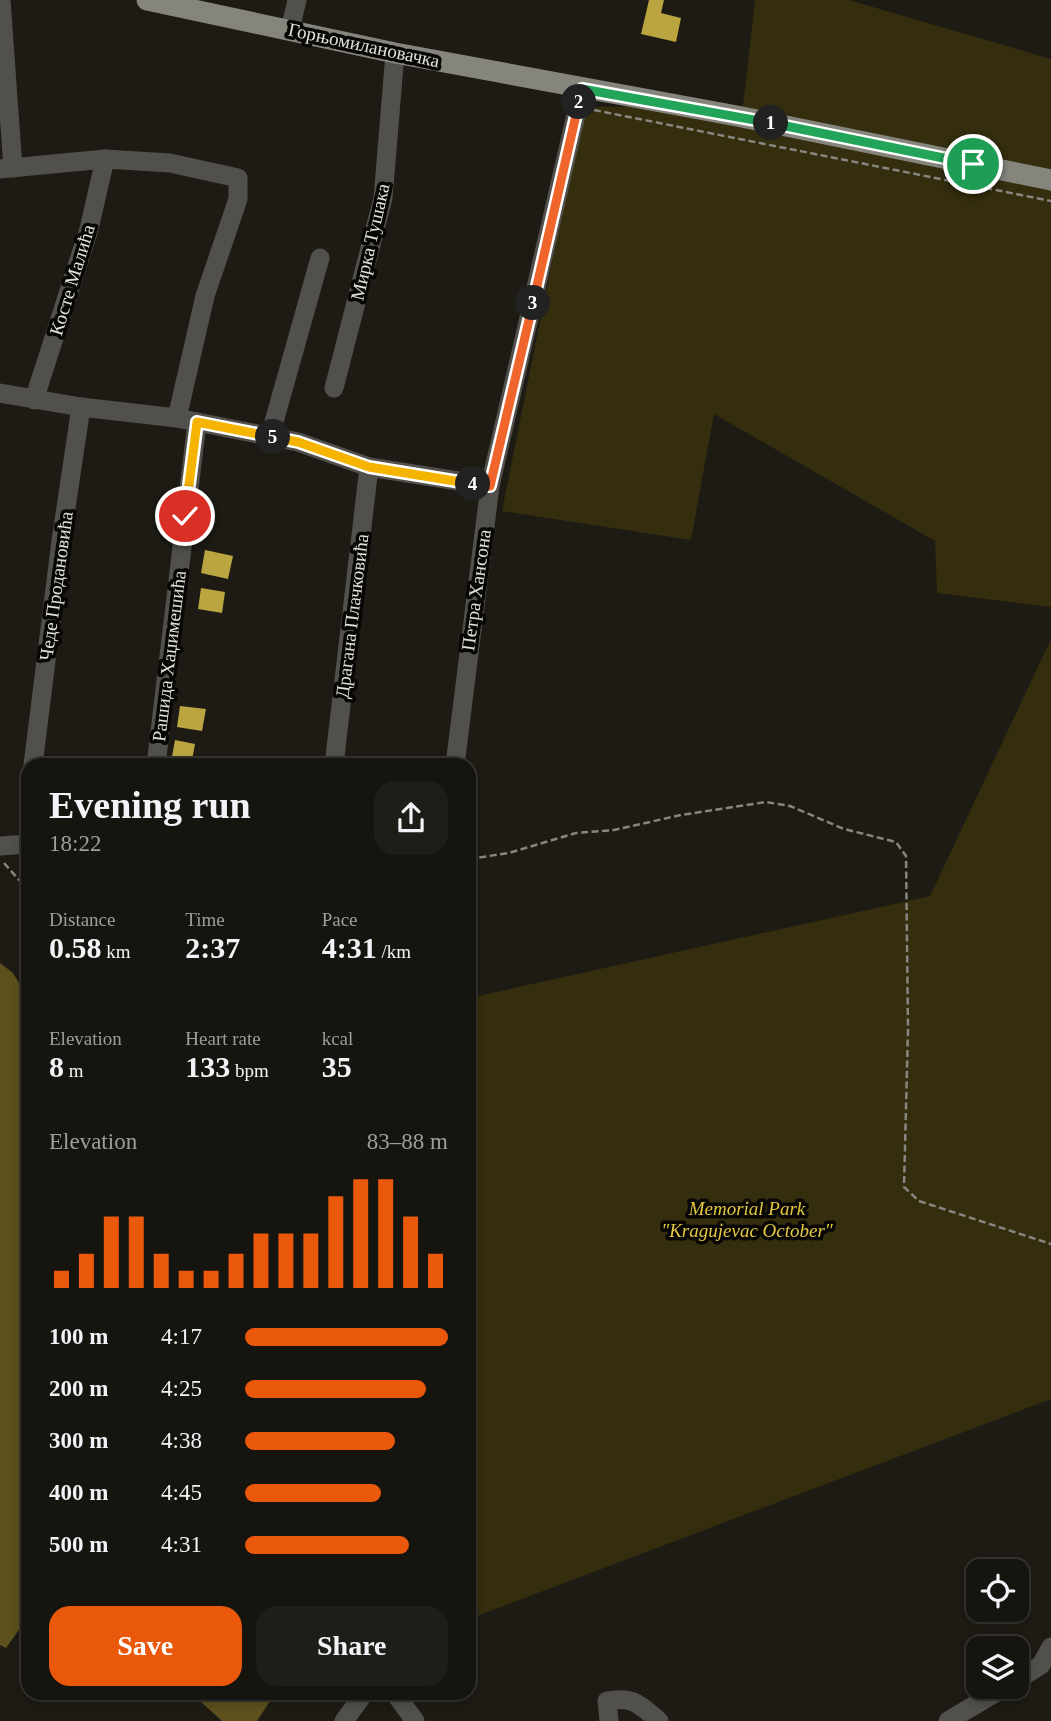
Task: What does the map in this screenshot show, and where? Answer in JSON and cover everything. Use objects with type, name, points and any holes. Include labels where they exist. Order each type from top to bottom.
[{"type":"main road","name":"Горњомилановачка","points":[[146,0],[395,52],[579,98],[737,116],[1051,180]]},
{"type":"street","points":[[1,0],[6,169],[105,159],[170,163],[238,178],[238,199],[205,296],[177,418]]},
{"type":"street","points":[[290,30],[297,0]]},
{"type":"street","name":"Мирка Тушака","points":[[334,388],[383,198],[395,52]]},
{"type":"street","name":"Петра Хансона","points":[[456,758],[490,486],[579,98]]},
{"type":"street","name":"Косте Малића","points":[[34,400],[89,229],[105,159]]},
{"type":"street","points":[[270,436],[320,258]]},
{"type":"street","points":[[0,393],[81,407],[177,418],[298,442],[369,467],[490,486]]},
{"type":"street","name":"Чеде Продановића","points":[[34,758],[81,407]]},
{"type":"street","name":"Рашида Хаџимешића","points":[[157,758],[197,422]]},
{"type":"street","name":"Драгана Плачковића","points":[[335,758],[369,467]]},
{"type":"street","points":[[0,846],[21,844]]},
{"type":"street","points":[[1029,1672],[1041,1665],[1051,1647]]},
{"type":"street","points":[[608,1711],[625,1698],[638,1704],[659,1721]]},
{"type":"street","points":[[948,1721],[985,1699]]},
{"type":"street","points":[[344,1721],[359,1700]]},
{"type":"street","points":[[400,1700],[415,1721]]},
{"type":"path","points":[[579,98],[1051,201]]},
{"type":"path","points":[[476,858],[509,853],[576,833],[614,830],[754,802],[790,806],[837,826],[897,842],[906,856],[908,1029],[904,1187],[919,1201],[1051,1244]]},
{"type":"path","points":[[0,858],[21,882]]},
{"type":"green space","points":[[755,0],[849,0],[1051,59],[1051,607],[937,593],[935,541],[714,414],[691,540],[502,511],[583,107],[743,106]]},
{"type":"green space","name":"Memorial Park \"Kragujevac October\"","points":[[1051,639],[1051,1399],[476,1616],[476,996],[930,896]]},
{"type":"shaded area","points":[[0,963],[13,973],[21,986],[21,1627],[6,1648],[0,1645]]},
{"type":"shaded area","points":[[199,1700],[271,1700],[257,1721],[222,1721]]},
{"type":"building","points":[[649,0],[664,0],[661,13],[681,18],[676,42],[641,34]]},
{"type":"building","points":[[205,550],[233,556],[228,579],[201,573]]},
{"type":"building","points":[[201,588],[225,592],[222,613],[198,609]]},
{"type":"building","points":[[180,706],[206,709],[202,731],[177,727]]},
{"type":"building","points":[[175,740],[195,744],[192,758],[172,758]]},
{"type":"route","points":[[185,516],[197,422],[298,442],[369,467],[490,486],[582,89],[737,116],[973,164]]}]
